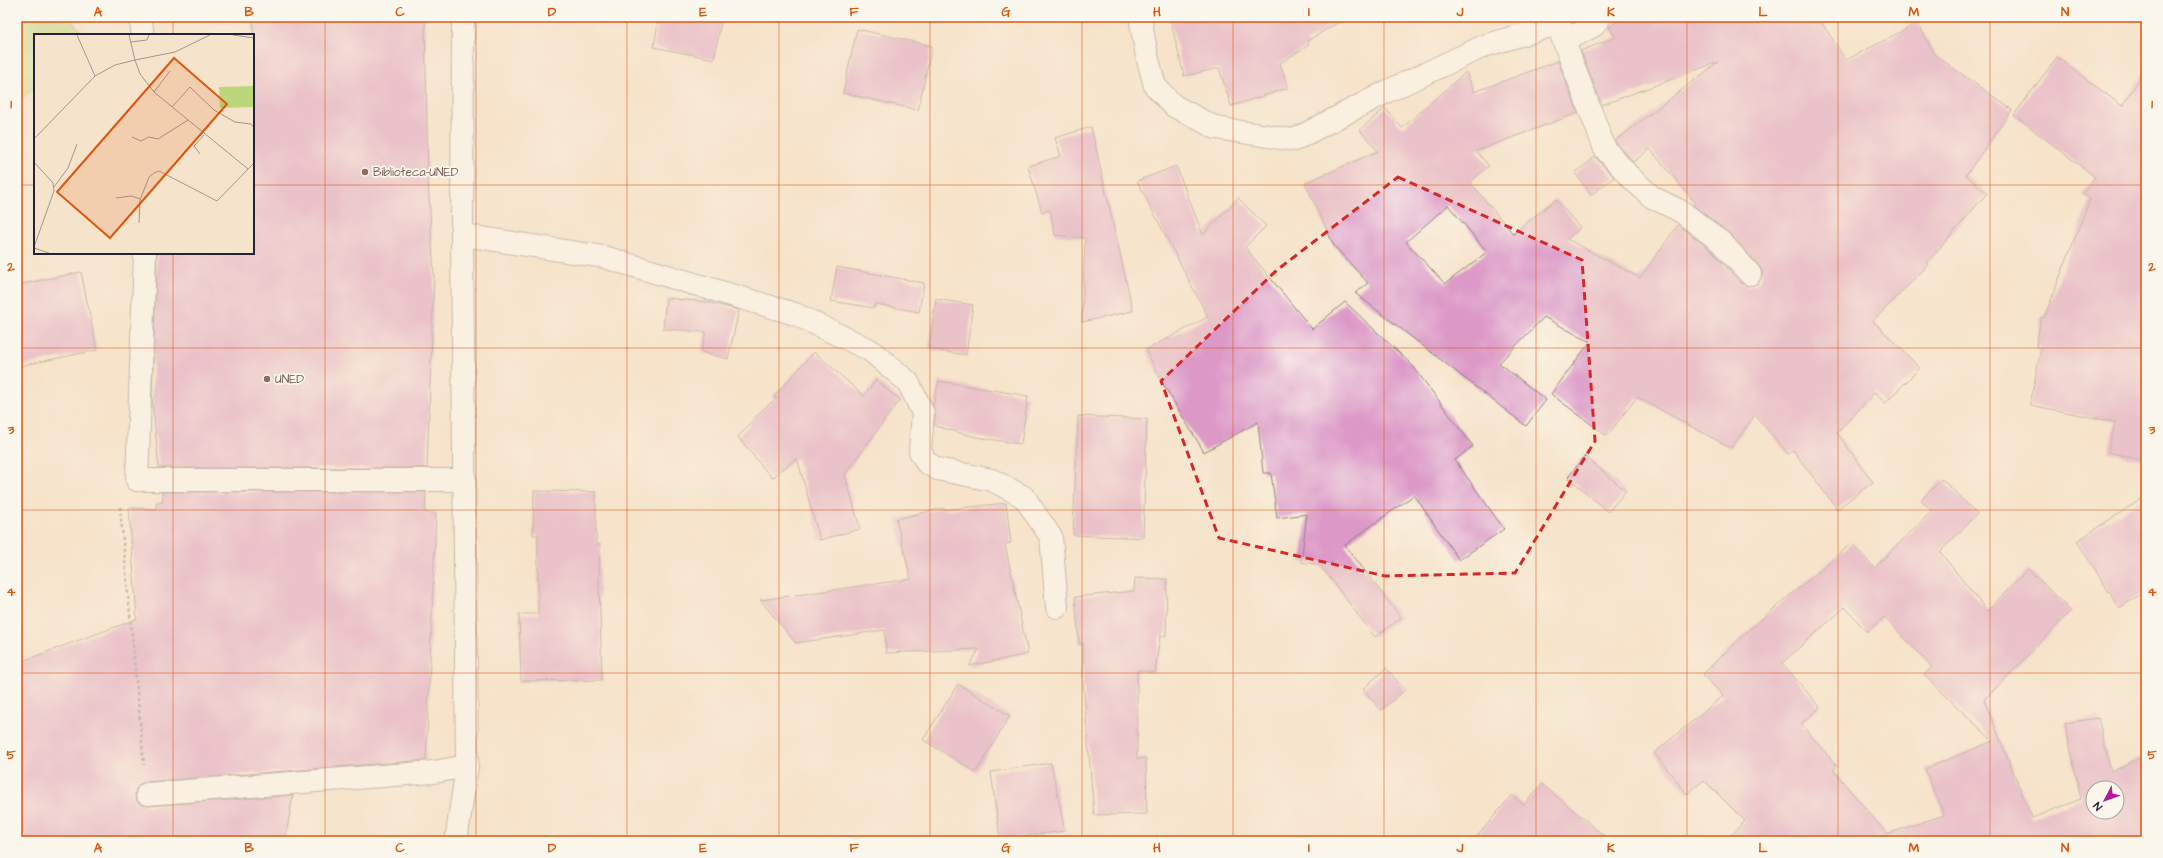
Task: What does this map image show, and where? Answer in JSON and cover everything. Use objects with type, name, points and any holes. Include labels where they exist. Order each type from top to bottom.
[{"type":"street","points":[[140,17],[143,34]]},
{"type":"street","points":[[456,841],[467,766],[462,235],[463,17]]},
{"type":"street","points":[[1140,17],[1147,56],[1155,86],[1174,106],[1216,128],[1294,140],[1386,92],[1484,46],[1557,24]]},
{"type":"street","points":[[1557,24],[1570,38],[1593,26],[1600,17]]},
{"type":"street","points":[[1557,24],[1605,149],[1630,177],[1652,197],[1682,212],[1721,242],[1750,274]]},
{"type":"street","points":[[462,235],[604,257],[795,314],[870,350],[908,382],[923,414],[920,451],[926,462],[937,469],[992,480],[1024,497],[1051,537],[1057,607]]},
{"type":"street","points":[[145,254],[137,480],[464,480]]},
{"type":"street","points":[[147,794],[434,772],[467,766]]},
{"type":"path","points":[[120,506],[147,794]]},
{"type":"highlighted area","points":[[1398,177],[1582,260],[1595,441],[1515,573],[1385,576],[1219,538],[1161,381],[1277,270]]},
{"type":"green space","points":[[17,17],[68,17],[84,34],[34,34],[34,87],[17,103]]},
{"type":"building","points":[[253,17],[425,17],[428,180],[434,276],[427,468],[159,468],[152,397],[157,254],[254,254]]},
{"type":"building","points":[[659,17],[722,17],[714,59],[654,47]]},
{"type":"building","points":[[1191,17],[1347,17],[1307,41],[1309,45],[1280,63],[1288,88],[1231,106],[1219,68],[1184,76],[1171,22]]},
{"type":"building","points":[[1624,17],[1818,17],[1846,60],[1918,23],[1935,55],[2012,110],[1966,175],[1987,193],[1927,263],[1929,264],[1873,321],[1920,368],[1885,403],[1875,392],[1837,433],[1873,482],[1837,509],[1793,450],[1788,454],[1755,415],[1731,448],[1637,397],[1607,436],[1551,394],[1590,342],[1544,317],[1499,363],[1546,400],[1526,426],[1355,293],[1368,283],[1334,246],[1305,183],[1378,151],[1360,130],[1385,108],[1402,128],[1466,72],[1474,92],[1558,61],[1578,113],[1476,151],[1489,166],[1470,182],[1513,234],[1556,199],[1580,228],[1567,239],[1640,278],[1678,225],[1712,251],[1741,283],[1747,286],[1758,283],[1762,277],[1762,271],[1759,266],[1730,234],[1693,205],[1695,202],[1650,149],[1633,162],[1615,141],[1718,62],[1602,105],[1581,51],[1616,37],[1609,27]],"holes":[[[1448,205],[1487,252],[1445,284],[1406,242]]]},
{"type":"building","points":[[857,29],[932,46],[918,110],[843,93]]},
{"type":"building","points":[[2057,57],[2122,106],[2146,69],[2146,461],[2108,452],[2115,422],[2030,405],[2041,348],[2036,347],[2041,317],[2044,318],[2090,199],[2082,194],[2095,177],[2014,115]]},
{"type":"building","points":[[1091,127],[1133,311],[1082,322],[1085,238],[1055,235],[1050,210],[1042,212],[1028,166],[1061,156],[1055,138]]},
{"type":"building","points":[[1595,157],[1614,177],[1591,195],[1575,173]]},
{"type":"building","points":[[1176,166],[1203,235],[1238,198],[1266,226],[1245,247],[1312,329],[1345,302],[1412,365],[1473,446],[1455,460],[1504,529],[1459,560],[1414,495],[1345,545],[1401,618],[1375,637],[1320,565],[1301,562],[1307,514],[1277,518],[1271,473],[1263,473],[1258,422],[1204,452],[1162,382],[1146,350],[1208,317],[1137,181]]},
{"type":"building","points":[[837,267],[924,283],[919,312],[875,304],[874,308],[831,301]]},
{"type":"building","points":[[81,272],[97,350],[20,366],[17,350],[17,285]]},
{"type":"building","points":[[666,298],[707,302],[739,310],[728,359],[701,352],[706,332],[663,329]]},
{"type":"building","points":[[936,299],[973,305],[966,355],[929,349]]},
{"type":"building","points":[[814,352],[864,396],[876,380],[900,400],[845,474],[860,529],[820,540],[797,458],[772,478],[738,437],[762,410],[777,398],[773,397]]},
{"type":"building","points":[[939,381],[1028,396],[1021,444],[976,437],[935,426],[933,405]]},
{"type":"building","points":[[1078,416],[1147,419],[1143,538],[1073,535]]},
{"type":"building","points":[[1585,456],[1626,491],[1608,512],[1568,477]]},
{"type":"building","points":[[1942,479],[1977,514],[1940,552],[1987,611],[2028,569],[2071,611],[1984,700],[2032,818],[2081,799],[2065,723],[2098,718],[2111,772],[2146,755],[2146,841],[1726,841],[1745,821],[1704,780],[1687,794],[1654,753],[1723,696],[1703,674],[1749,630],[1852,543],[1874,568],[1932,511],[1921,500]],"holes":[[[1845,607],[1867,632],[1884,617],[1932,667],[1924,675],[1993,741],[1925,769],[1944,815],[1887,834],[1833,770],[1837,766],[1801,724],[1820,707],[1782,663]]]},
{"type":"building","points":[[534,491],[596,492],[596,544],[600,544],[599,584],[602,680],[521,681],[519,614],[538,614],[538,535],[533,535]]},
{"type":"building","points":[[162,492],[426,492],[425,513],[436,513],[426,760],[146,782],[140,784],[136,789],[135,795],[137,801],[142,805],[148,806],[293,795],[285,841],[17,841],[17,663],[137,619],[129,508],[156,509],[156,503],[163,502]]},
{"type":"building","points":[[2146,496],[2146,591],[2119,608],[2077,541]]},
{"type":"building","points":[[1006,503],[1011,543],[1005,544],[1028,654],[969,666],[979,649],[886,653],[885,630],[796,643],[760,600],[911,579],[896,519],[943,508],[943,510]]},
{"type":"building","points":[[1135,578],[1167,579],[1166,636],[1160,636],[1155,673],[1137,670],[1137,759],[1146,758],[1147,814],[1094,815],[1083,681],[1083,643],[1079,644],[1075,597],[1134,591]]},
{"type":"building","points":[[1386,668],[1405,690],[1381,710],[1363,689]]},
{"type":"building","points":[[958,684],[1010,716],[976,772],[923,740]]},
{"type":"building","points":[[1051,763],[1065,831],[1000,839],[991,772]]},
{"type":"building","points":[[1542,784],[1610,841],[1473,841],[1512,795],[1524,805]]},
{"type":"place","name":"Biblioteca-UNED","points":[[365,172]]},
{"type":"place","name":"UNED","points":[[267,379]]}]
